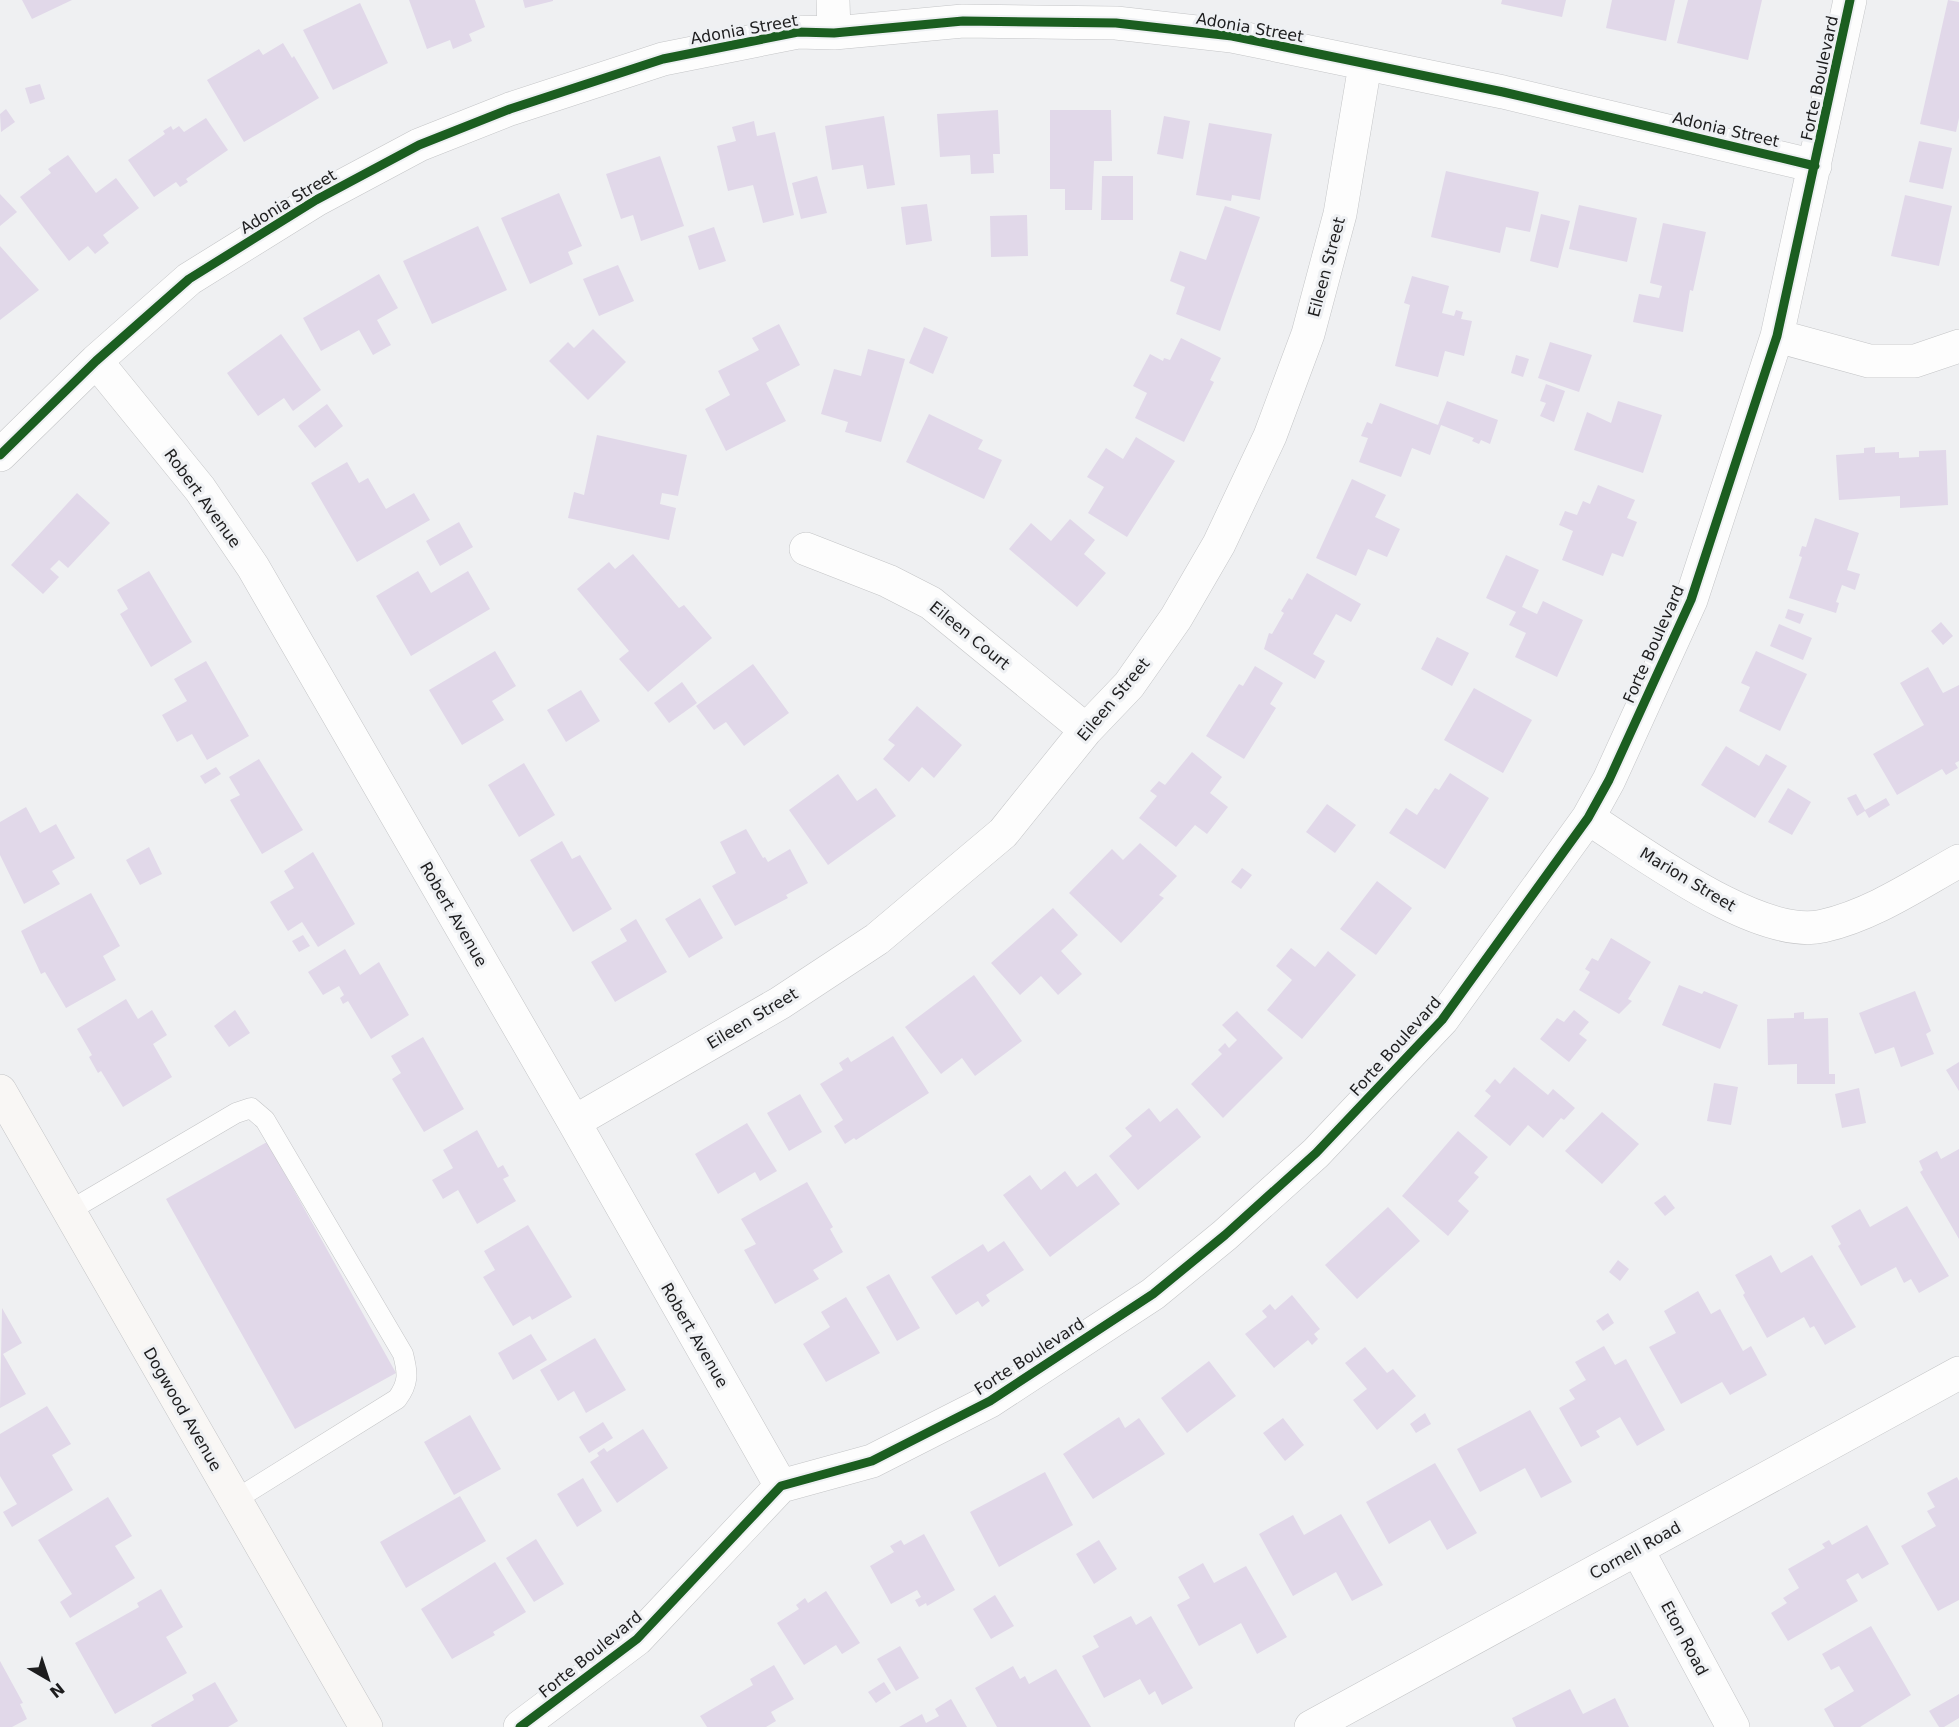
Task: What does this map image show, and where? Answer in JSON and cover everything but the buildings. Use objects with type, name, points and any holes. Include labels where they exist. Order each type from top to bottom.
[{"type":"street","points":[[833,0],[834,33]]},
{"type":"street","name":"Forte Boulevard","points":[[520,1727],[637,1639],[781,1486],[872,1461],[990,1401],[1153,1294],[1225,1235],[1316,1153],[1442,1020],[1588,818],[1609,780],[1691,600],[1778,336],[1850,0]]},
{"type":"street","name":"Adonia Street","points":[[0,455],[96,361],[189,279],[316,200],[419,145],[510,109],[663,59],[798,32],[834,33],[963,21],[1116,23],[1232,36],[1503,92],[1815,166]]},
{"type":"street","name":"Eileen Street","points":[[574,1122],[780,1002],[877,939],[1004,833],[1086,730],[1129,685],[1176,618],[1219,544],[1270,436],[1308,334],[1340,214],[1365,65]]},
{"type":"street","points":[[1778,336],[1869,361],[1915,361],[1959,346]]},
{"type":"street","name":"Robert Avenue","points":[[96,361],[200,489],[253,567],[574,1122],[781,1486]]},
{"type":"street","name":"Eileen Court","points":[[806,549],[888,581],[931,603],[1086,730]]},
{"type":"street","name":"Marion Street","points":[[1588,818],[1733,908],[1794,927],[1821,927],[1858,915],[1959,861]]},
{"type":"street","name":"Dogwood Avenue","points":[[2,1100],[69,1211],[366,1727]]},
{"type":"street","name":"Cornell Road","points":[[1311,1727],[1959,1373]]},
{"type":"street","name":"Eton Road","points":[[1637,1549],[1733,1727]]},
{"type":"lane","points":[[69,1211],[236,1113],[251,1108],[265,1120],[403,1354],[408,1372],[407,1380],[406,1387],[397,1399],[235,1500]]},
{"type":"cycle path","points":[[520,1727],[637,1639],[781,1486],[872,1461],[990,1401],[1153,1294],[1225,1235],[1316,1153],[1442,1020],[1588,818],[1609,780],[1691,600],[1777,336],[1850,0]]},
{"type":"cycle path","points":[[0,455],[96,361],[189,279],[316,200],[419,145],[510,109],[663,59],[798,32],[834,33],[963,21],[1116,23],[1232,36],[1503,92],[1815,166]]}]
